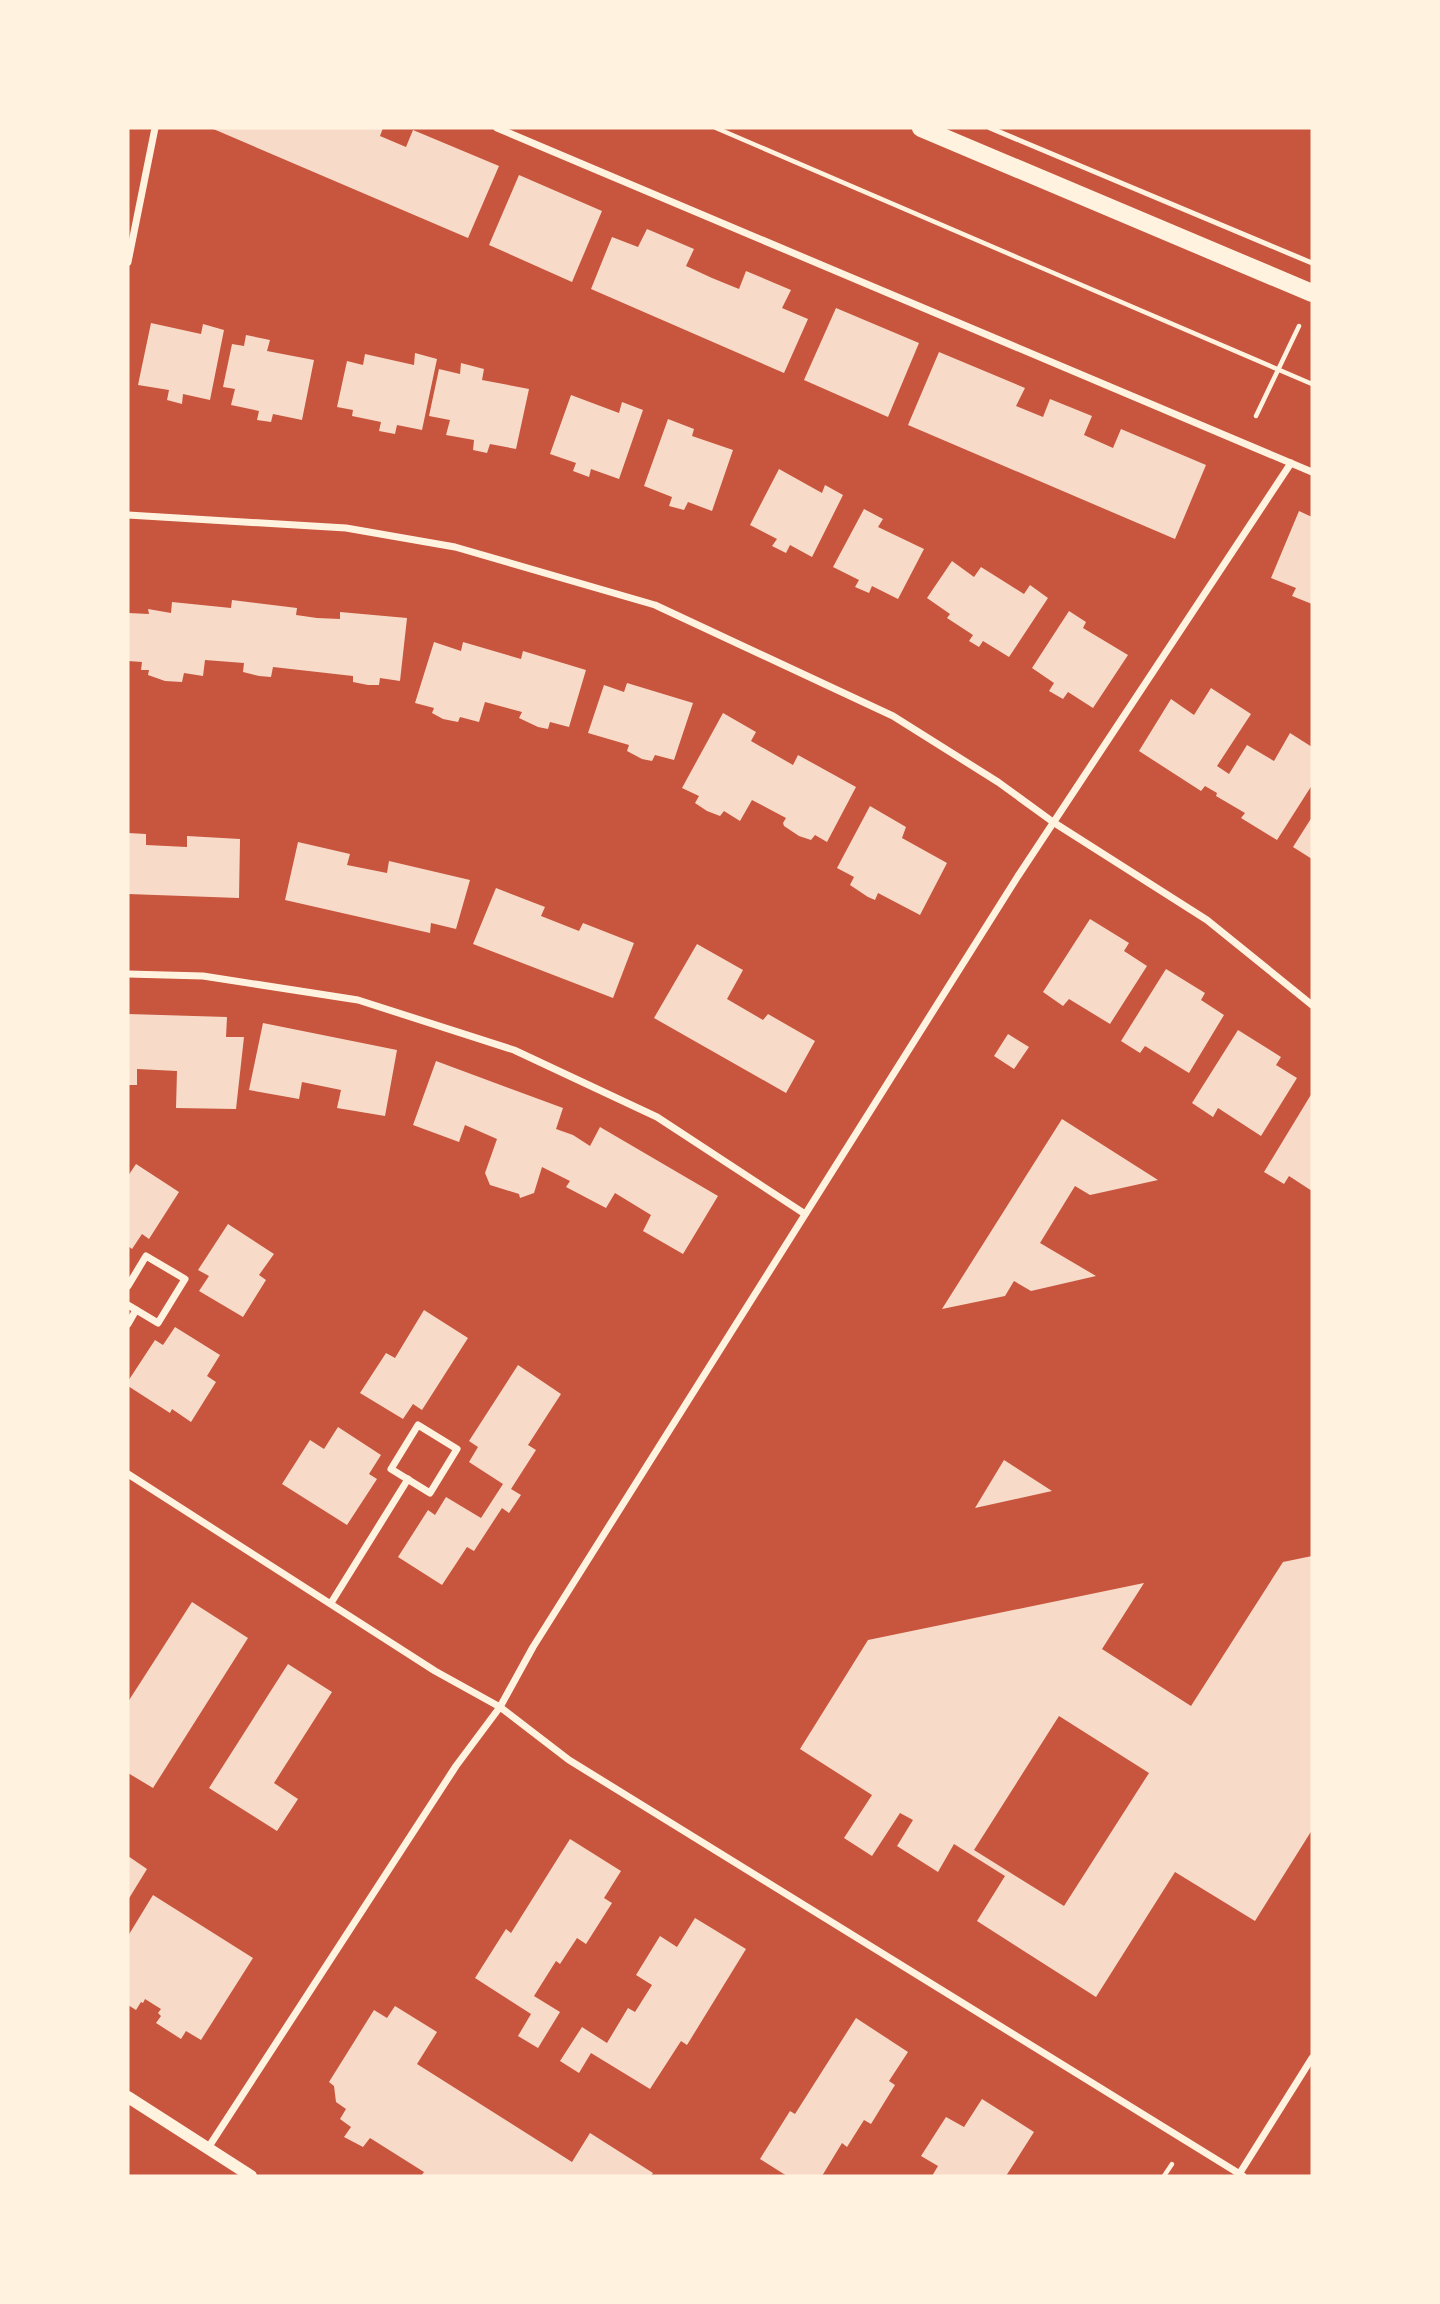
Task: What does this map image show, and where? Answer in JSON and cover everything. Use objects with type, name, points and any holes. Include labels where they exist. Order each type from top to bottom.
[{"type":"main road","points":[[921,128],[1312,293]]},
{"type":"street","points":[[128,262],[155,128]]},
{"type":"street","points":[[497,128],[1312,472]]},
{"type":"street","points":[[208,2148],[456,1766],[500,1707],[538,1638],[1053,822],[1291,463]]},
{"type":"street","points":[[128,515],[346,528],[455,547],[655,605],[893,716],[998,782],[1053,822],[1207,919],[1312,1005]]},
{"type":"street","points":[[128,974],[203,976],[358,1000],[514,1050],[657,1117],[805,1214]]},
{"type":"street","points":[[128,1286],[146,1256],[185,1279],[158,1323],[128,1305]]},
{"type":"street","points":[[128,1324],[136,1310]]},
{"type":"street","points":[[418,1425],[457,1449],[430,1493],[408,1479],[391,1469],[418,1425]]},
{"type":"street","points":[[128,1474],[435,1671],[500,1707],[569,1760],[1240,2176],[1312,2058]]},
{"type":"street","points":[[331,1603],[408,1479]]},
{"type":"street","points":[[128,2097],[251,2176]]},
{"type":"lane","points":[[990,128],[1312,263]]},
{"type":"path","points":[[716,128],[1312,384]]},
{"type":"path","points":[[1243,442],[1301,321]]},
{"type":"building","points":[[211,128],[383,128],[380,136],[406,147],[413,130],[499,166],[468,238]]},
{"type":"building","points":[[519,175],[602,211],[572,282],[489,245]]},
{"type":"building","points":[[647,229],[694,249],[686,266],[712,278],[739,289],[746,271],[791,290],[782,308],[808,319],[784,373],[591,289],[612,237],[638,247]]},
{"type":"building","points":[[836,308],[919,343],[888,417],[804,380]]},
{"type":"building","points":[[151,323],[201,334],[203,324],[224,330],[210,400],[183,394],[182,404],[167,400],[169,390],[138,385]]},
{"type":"building","points":[[246,335],[270,340],[267,351],[314,360],[302,420],[273,414],[271,422],[257,420],[259,411],[231,405],[235,389],[223,387],[232,344],[244,346]]},
{"type":"building","points":[[939,352],[1025,388],[1016,406],[1043,417],[1050,399],[1092,416],[1084,435],[1113,448],[1121,429],[1206,465],[1175,539],[908,425]]},
{"type":"building","points":[[415,353],[437,359],[422,430],[397,425],[395,434],[379,431],[381,422],[352,416],[353,410],[337,407],[347,361],[363,365],[365,354],[414,365]]},
{"type":"building","points":[[461,363],[484,369],[482,380],[529,389],[516,449],[490,444],[487,453],[473,450],[474,440],[446,435],[450,420],[429,416],[439,369],[460,374]]},
{"type":"building","points":[[571,395],[619,413],[622,402],[643,410],[619,479],[591,469],[589,477],[573,471],[576,463],[550,454]]},
{"type":"building","points":[[668,419],[694,429],[692,436],[733,450],[712,511],[688,502],[684,510],[669,506],[672,497],[644,486]]},
{"type":"building","points":[[779,469],[822,493],[825,485],[843,495],[812,557],[790,545],[786,553],[772,546],[777,539],[750,525]]},
{"type":"building","points":[[864,509],[883,519],[878,527],[924,549],[898,599],[872,586],[869,593],[855,587],[859,580],[833,567]]},
{"type":"building","points":[[1299,511],[1312,517],[1312,604],[1292,596],[1296,588],[1271,578]]},
{"type":"building","points":[[952,561],[974,577],[981,567],[1024,594],[1030,585],[1048,598],[1009,657],[983,641],[979,647],[969,641],[973,635],[947,618],[950,614],[927,598]]},
{"type":"building","points":[[232,600],[297,608],[296,615],[317,618],[340,619],[340,612],[407,618],[400,681],[380,678],[379,685],[368,685],[353,682],[353,676],[273,667],[271,677],[259,676],[243,672],[244,663],[205,660],[203,676],[184,673],[182,682],[165,681],[148,675],[149,670],[141,670],[142,662],[128,661],[128,613],[149,614],[148,609],[171,613],[172,602],[231,608]]},
{"type":"building","points":[[1069,611],[1086,622],[1083,628],[1128,655],[1093,708],[1068,692],[1063,699],[1049,691],[1054,683],[1032,668]]},
{"type":"building","points":[[434,642],[461,651],[463,642],[521,659],[523,651],[586,670],[569,727],[550,722],[548,729],[538,727],[519,718],[522,712],[485,702],[479,722],[460,717],[458,722],[443,719],[432,713],[434,708],[415,703]]},
{"type":"building","points":[[627,683],[693,703],[674,760],[655,755],[652,761],[642,759],[627,751],[629,745],[588,733],[604,685],[624,692]]},
{"type":"building","points":[[1211,688],[1251,714],[1217,766],[1229,774],[1247,745],[1274,761],[1290,733],[1312,747],[1312,785],[1277,840],[1241,818],[1245,813],[1216,796],[1217,793],[1205,786],[1201,791],[1139,751],[1171,699],[1194,715]]},
{"type":"building","points":[[723,713],[756,732],[751,741],[793,765],[798,755],[856,787],[827,842],[815,835],[811,840],[799,836],[784,826],[786,818],[752,800],[740,821],[724,811],[720,816],[707,811],[695,803],[699,796],[682,788]]},
{"type":"building","points":[[870,806],[906,827],[902,838],[947,863],[920,915],[878,893],[875,900],[868,897],[850,885],[854,877],[837,868]]},
{"type":"building","points":[[1312,817],[1312,859],[1293,847]]},
{"type":"building","points":[[128,833],[146,834],[146,845],[187,847],[187,836],[240,839],[239,898],[128,894]]},
{"type":"building","points":[[298,842],[350,854],[347,865],[387,873],[389,861],[470,880],[456,929],[431,923],[430,933],[285,900]]},
{"type":"building","points":[[496,888],[545,907],[541,916],[579,931],[583,923],[634,943],[613,998],[473,944]]},
{"type":"building","points":[[1090,919],[1129,943],[1124,951],[1147,966],[1110,1024],[1069,999],[1063,1006],[1043,992]]},
{"type":"building","points":[[697,944],[743,970],[727,999],[763,1020],[768,1014],[815,1041],[786,1093],[654,1018]]},
{"type":"building","points":[[1166,969],[1205,993],[1201,1000],[1224,1015],[1189,1073],[1145,1046],[1140,1053],[1121,1041]]},
{"type":"building","points":[[128,1014],[227,1017],[226,1037],[244,1037],[236,1109],[176,1108],[177,1071],[137,1069],[137,1085],[128,1085]]},
{"type":"building","points":[[263,1023],[397,1050],[385,1116],[337,1108],[341,1090],[302,1082],[299,1099],[249,1090]]},
{"type":"building","points":[[1238,1030],[1281,1057],[1276,1065],[1297,1078],[1261,1136],[1218,1108],[1213,1117],[1192,1103]]},
{"type":"building","points":[[1008,1034],[1029,1047],[1014,1069],[994,1056]]},
{"type":"building","points":[[436,1061],[563,1108],[556,1129],[573,1135],[590,1146],[600,1127],[718,1196],[683,1254],[643,1231],[651,1215],[615,1193],[606,1208],[566,1187],[570,1181],[542,1167],[534,1193],[520,1198],[519,1194],[490,1185],[485,1173],[497,1139],[465,1125],[459,1142],[413,1125]]},
{"type":"building","points":[[1312,1093],[1312,1191],[1289,1176],[1284,1184],[1264,1172]]},
{"type":"building","points":[[1062,1119],[1158,1180],[1090,1195],[1075,1186],[1040,1243],[1096,1276],[1031,1291],[1014,1281],[1005,1296],[942,1309]]},
{"type":"building","points":[[136,1164],[179,1192],[149,1239],[142,1234],[132,1249],[128,1246],[128,1176]]},
{"type":"building","points":[[228,1224],[274,1254],[259,1275],[266,1280],[243,1317],[199,1291],[209,1276],[198,1270]]},
{"type":"building","points":[[424,1310],[468,1338],[422,1410],[413,1404],[403,1419],[360,1393],[386,1353],[395,1358]]},
{"type":"building","points":[[175,1327],[220,1355],[207,1376],[216,1382],[191,1422],[172,1409],[170,1413],[128,1386],[128,1381],[155,1340],[163,1345]]},
{"type":"building","points":[[518,1365],[561,1394],[528,1445],[536,1450],[511,1489],[521,1495],[509,1513],[502,1508],[474,1551],[467,1547],[442,1585],[398,1557],[428,1510],[435,1515],[446,1497],[481,1518],[503,1484],[469,1462],[478,1447],[469,1441]]},
{"type":"building","points":[[338,1427],[381,1455],[369,1474],[377,1479],[347,1525],[282,1484],[310,1440],[324,1449]]},
{"type":"building","points":[[1004,1460],[1052,1491],[975,1508]]},
{"type":"building","points":[[1312,1556],[1312,1830],[1255,1921],[1175,1872],[1096,1997],[977,1921],[1005,1876],[954,1844],[938,1872],[897,1846],[913,1820],[900,1813],[872,1856],[844,1838],[872,1795],[800,1749],[868,1640],[1144,1583],[1102,1649],[1191,1706],[1283,1562]],"holes":[[[1059,1716],[1149,1773],[1064,1906],[974,1850]]]},
{"type":"building","points":[[192,1602],[248,1638],[153,1788],[128,1773],[128,1702]]},
{"type":"building","points":[[288,1664],[332,1692],[274,1783],[298,1799],[277,1831],[209,1788]]},
{"type":"building","points":[[570,1839],[621,1871],[604,1898],[612,1903],[586,1944],[577,1938],[560,1964],[556,1961],[534,1996],[560,2012],[538,2048],[518,2036],[531,2014],[475,1978],[506,1929],[511,1933]]},
{"type":"building","points":[[128,1856],[147,1869],[128,1900]]},
{"type":"building","points":[[153,1895],[253,1958],[201,2040],[186,2031],[181,2039],[156,2023],[161,2016],[158,2013],[161,2009],[145,1999],[136,2010],[128,2005],[128,1936]]},
{"type":"building","points":[[695,1918],[746,1949],[687,2045],[681,2041],[650,2089],[591,2053],[579,2073],[560,2061],[582,2027],[607,2043],[628,2008],[635,2012],[652,1985],[636,1975],[660,1936],[677,1947]]},
{"type":"building","points":[[395,2006],[437,2032],[417,2064],[572,2162],[590,2133],[653,2173],[651,2176],[421,2176],[424,2172],[370,2138],[363,2147],[344,2137],[351,2127],[340,2119],[346,2109],[336,2102],[334,2086],[329,2082],[374,2010],[387,2018]]},
{"type":"building","points":[[856,2018],[908,2052],[889,2081],[895,2085],[871,2124],[864,2120],[847,2147],[842,2143],[822,2176],[787,2176],[760,2159],[790,2111],[795,2114]]},
{"type":"building","points":[[982,2099],[1034,2132],[1006,2176],[932,2176],[938,2166],[921,2156],[946,2117],[964,2127]]}]
